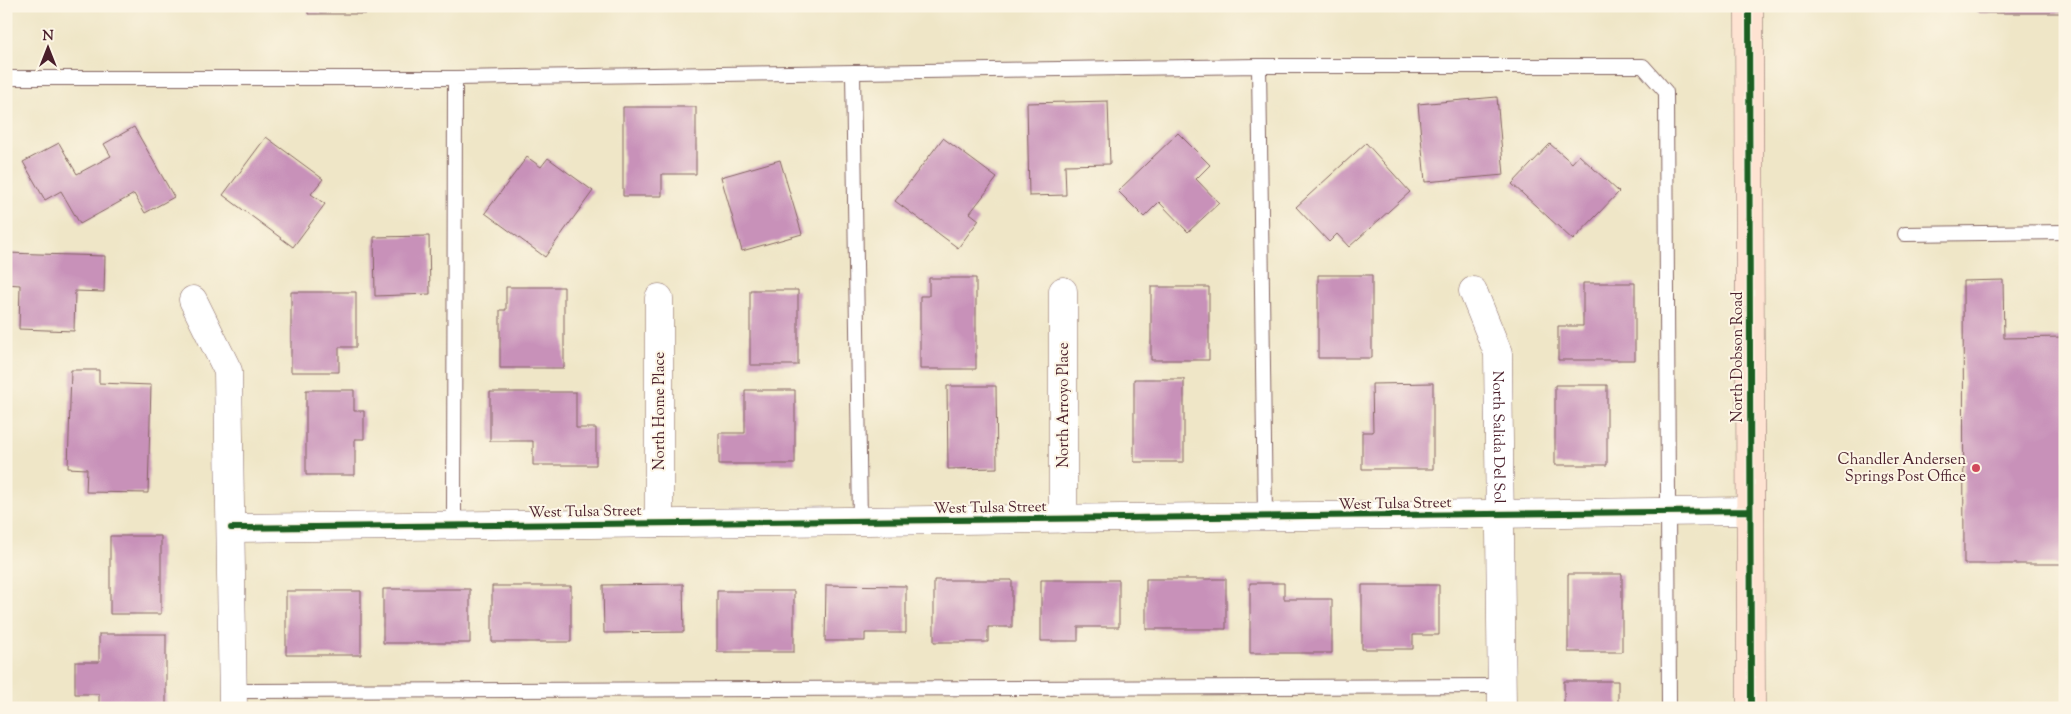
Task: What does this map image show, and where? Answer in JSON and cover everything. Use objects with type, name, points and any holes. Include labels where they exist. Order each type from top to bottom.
[{"type":"main road","name":"North Dobson Road","points":[[1749,6],[1751,708]]},
{"type":"street","name":"North Arroyo Place","points":[[1063,291],[1063,519]]},
{"type":"street","name":"North Salida Del Sol","points":[[1473,291],[1498,352],[1502,697]]},
{"type":"street","name":"North Home Place","points":[[658,298],[658,523]]},
{"type":"street","points":[[193,300],[228,371],[233,699]]},
{"type":"street","name":"West Tulsa Street","points":[[231,528],[1750,511]]},
{"type":"lane","points":[[1259,66],[1265,517]]},
{"type":"lane","points":[[6,78],[455,78],[1259,66],[1643,66],[1666,92],[1669,708]]},
{"type":"lane","points":[[853,72],[860,521]]},
{"type":"lane","points":[[454,525],[455,78]]},
{"type":"lane","points":[[1905,234],[2065,232]]},
{"type":"lane","points":[[233,699],[1502,697]]},
{"type":"building","points":[[308,6],[366,6],[366,14],[308,14]]},
{"type":"building","points":[[1977,6],[2065,6],[2065,13],[1977,13]]},
{"type":"building","points":[[1497,97],[1504,175],[1425,182],[1418,104]]},
{"type":"building","points":[[1108,101],[1110,164],[1065,165],[1066,195],[1029,196],[1027,103]]},
{"type":"building","points":[[623,107],[696,107],[696,174],[662,174],[662,196],[623,196]]},
{"type":"building","points":[[134,127],[174,197],[145,213],[134,194],[80,224],[61,191],[45,200],[23,162],[59,143],[77,174],[111,156],[104,144]]},
{"type":"building","points":[[1178,133],[1210,165],[1196,179],[1219,203],[1188,232],[1159,202],[1144,217],[1118,191]]},
{"type":"building","points":[[266,137],[323,179],[311,194],[325,204],[293,247],[223,195]]},
{"type":"building","points":[[943,138],[997,178],[970,213],[979,220],[958,248],[895,201]]},
{"type":"building","points":[[1366,143],[1410,192],[1349,247],[1337,234],[1329,242],[1296,207]]},
{"type":"building","points":[[1550,144],[1572,163],[1579,155],[1619,192],[1573,240],[1512,184]]},
{"type":"building","points":[[527,157],[541,167],[548,158],[593,191],[545,257],[485,213]]},
{"type":"building","points":[[780,160],[802,234],[742,251],[721,177]]},
{"type":"building","points":[[429,236],[430,294],[375,296],[374,237]]},
{"type":"building","points":[[6,253],[105,256],[104,292],[75,291],[74,331],[19,329],[20,285],[6,284]]},
{"type":"building","points":[[1318,275],[1372,275],[1372,358],[1318,358]]},
{"type":"building","points":[[929,278],[976,278],[976,369],[920,369],[920,296],[929,296]]},
{"type":"building","points":[[2003,280],[2004,338],[2065,337],[2065,564],[1964,564],[1963,281]]},
{"type":"building","points":[[1583,283],[1635,283],[1635,360],[1558,360],[1558,326],[1583,326]]},
{"type":"building","points":[[506,287],[564,287],[564,368],[500,368],[500,310],[506,310]]},
{"type":"building","points":[[1151,287],[1209,287],[1209,360],[1151,360]]},
{"type":"building","points":[[750,290],[798,290],[798,365],[750,365]]},
{"type":"building","points":[[291,292],[356,292],[356,347],[339,347],[339,372],[291,372]]},
{"type":"building","points":[[71,370],[99,370],[99,383],[151,385],[148,493],[86,492],[87,469],[68,468]]},
{"type":"building","points":[[1134,379],[1184,379],[1184,462],[1134,462]]},
{"type":"building","points":[[1433,383],[1433,469],[1362,469],[1362,432],[1373,432],[1372,384]]},
{"type":"building","points":[[1555,385],[1607,385],[1607,465],[1555,465]]},
{"type":"building","points":[[947,386],[996,386],[997,468],[948,469]]},
{"type":"building","points":[[306,390],[354,390],[354,411],[364,411],[364,439],[355,439],[355,475],[306,475]]},
{"type":"building","points":[[745,390],[795,390],[795,464],[719,464],[719,433],[745,433]]},
{"type":"building","points":[[490,392],[576,392],[576,428],[596,428],[596,465],[533,465],[533,441],[490,441]]},
{"type":"building","points":[[110,536],[161,536],[161,614],[110,614]]},
{"type":"building","points":[[1568,574],[1622,574],[1622,652],[1568,652]]},
{"type":"building","points":[[1146,579],[1226,579],[1226,629],[1146,629]]},
{"type":"building","points":[[934,580],[1012,580],[1012,627],[988,627],[988,642],[934,642]]},
{"type":"building","points":[[1041,580],[1119,580],[1119,627],[1078,627],[1078,641],[1041,641]]},
{"type":"building","points":[[1250,583],[1284,583],[1284,599],[1332,599],[1332,653],[1250,653]]},
{"type":"building","points":[[683,584],[684,632],[604,633],[603,585]]},
{"type":"building","points":[[826,585],[906,586],[906,633],[865,633],[865,641],[825,641]]},
{"type":"building","points":[[1362,585],[1439,585],[1439,635],[1413,635],[1413,649],[1362,649]]},
{"type":"building","points":[[492,586],[571,586],[571,642],[492,642]]},
{"type":"building","points":[[383,589],[470,589],[470,643],[383,643]]},
{"type":"building","points":[[286,591],[361,591],[361,655],[286,655]]},
{"type":"building","points":[[717,591],[794,591],[794,652],[717,652]]},
{"type":"building","points":[[99,634],[166,634],[166,708],[99,708],[99,694],[75,694],[75,662],[99,662]]},
{"type":"building","points":[[1564,681],[1618,681],[1618,708],[1564,708]]},
{"type":"cycle path","points":[[1749,6],[1751,708]]},
{"type":"cycle path","points":[[231,528],[1750,511]]},
{"type":"place","name":"Chandler Andersen Springs Post Office","points":[[1976,468]]}]
